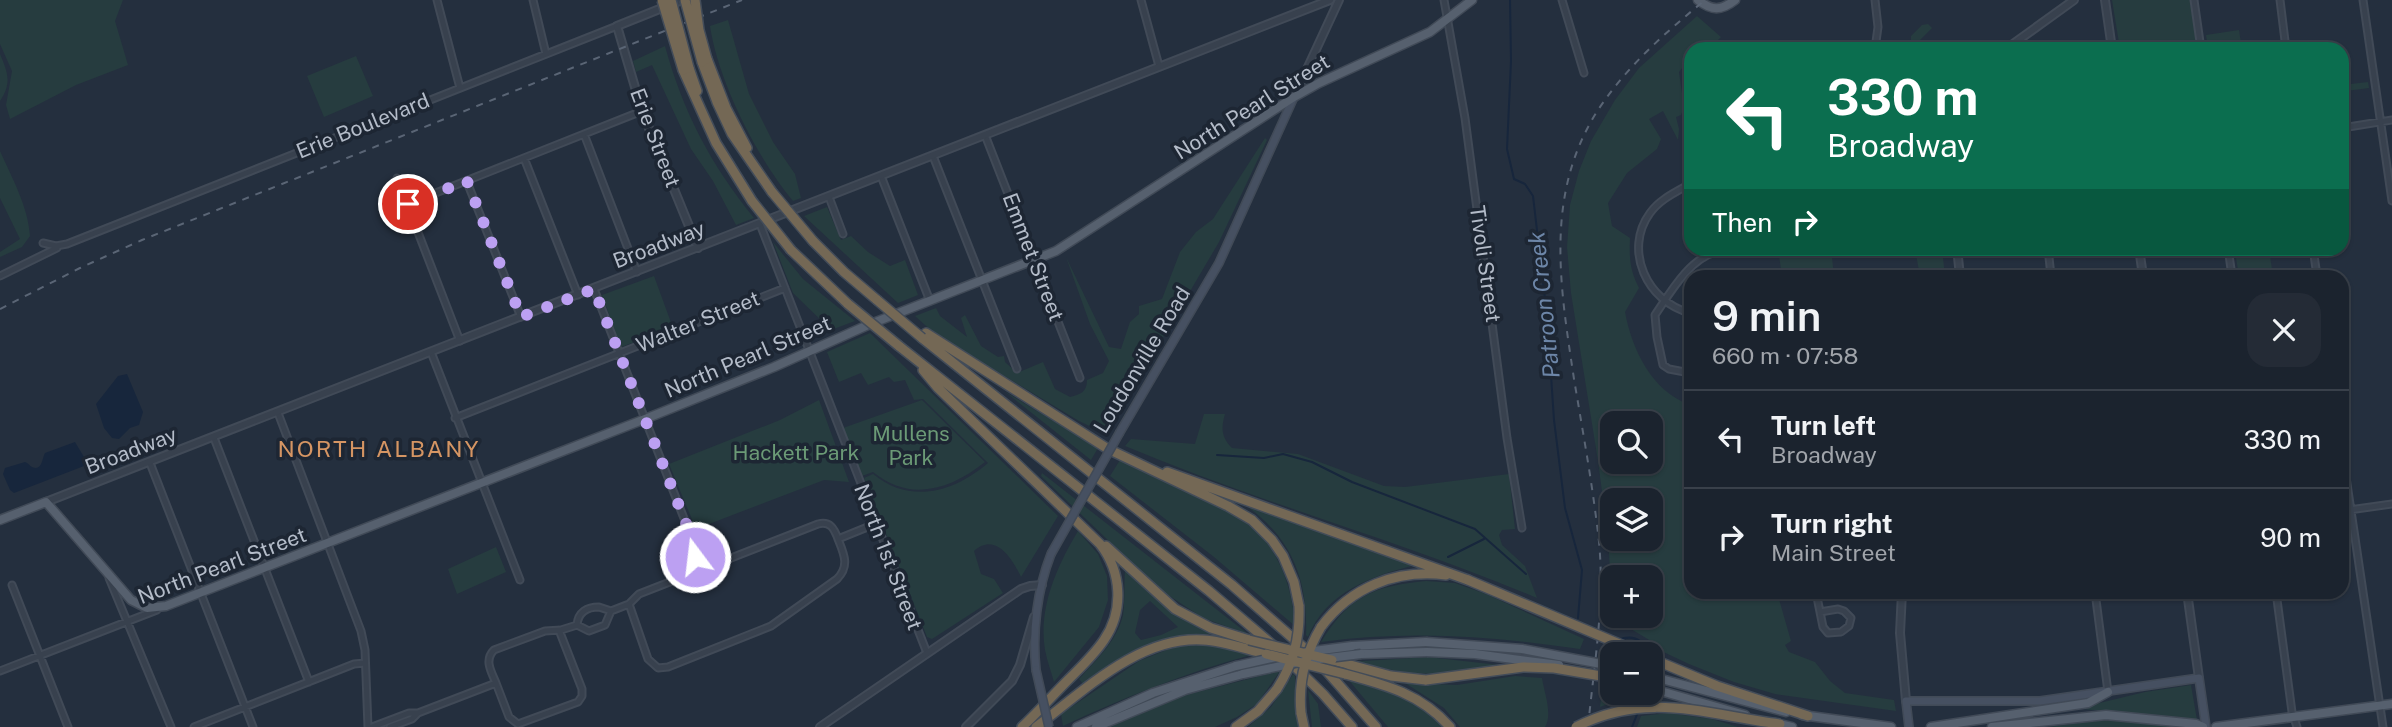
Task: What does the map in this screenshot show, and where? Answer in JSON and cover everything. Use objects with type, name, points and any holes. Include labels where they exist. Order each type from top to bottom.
[{"type":"highway","points":[[662,0],[709,129],[752,201],[791,250],[848,304],[910,355],[1234,612],[1312,682],[1352,727]]},
{"type":"highway","points":[[671,0],[686,69]]},
{"type":"highway","points":[[683,0],[717,102],[732,134],[772,192],[813,241],[877,300],[924,335],[1280,626],[1335,679],[1376,727]]},
{"type":"highway","points":[[695,0],[705,61]]},
{"type":"highway","points":[[924,335],[1125,458],[1252,520],[1272,540],[1283,556],[1294,582],[1299,606],[1297,644],[1290,665],[1277,689],[1258,711],[1236,727]]},
{"type":"highway","points":[[910,355],[938,388],[1088,531],[1175,609],[1211,628],[1391,676],[1426,680],[1523,667],[1554,668],[1600,676]]},
{"type":"highway","points":[[1125,458],[1425,562],[1615,642]]},
{"type":"highway","points":[[1022,727],[1095,652],[1108,635],[1114,620],[1118,597],[1114,569],[1105,550],[1088,531]]},
{"type":"highway","points":[[1304,727],[1300,686],[1303,667],[1321,627],[1348,598],[1381,581],[1429,573],[1468,580]]},
{"type":"highway","points":[[1036,727],[1128,660],[1158,645],[1186,640],[1211,640],[1385,684],[1428,706],[1450,727]]},
{"type":"highway","points":[[1663,663],[1717,686],[1808,716]]},
{"type":"highway","points":[[1576,727],[1613,712],[1655,706],[1688,708],[1780,724]]},
{"type":"main road","name":"North Pearl Street","points":[[166,606],[645,419],[1056,251],[1294,97],[1430,32],[1472,0]]},
{"type":"main road","points":[[1698,0],[1709,8],[1718,9],[1735,0]]},
{"type":"main road","name":"Loudonville Road","points":[[1038,606],[1051,554],[1119,432],[1219,263],[1294,97]]},
{"type":"main road","points":[[46,502],[135,603],[147,608],[166,606]]},
{"type":"main road","name":"Broadway","points":[[0,520],[46,502]]},
{"type":"main road","points":[[1038,606],[1034,640],[1036,670],[1049,727]]},
{"type":"main road","points":[[1077,727],[1143,697],[1236,666],[1297,653],[1352,646],[1426,642],[1522,649],[1600,664]]},
{"type":"main road","points":[[1096,727],[1185,690],[1243,674],[1361,654],[1427,652],[1517,658],[1600,675]]},
{"type":"main road","points":[[1909,727],[1906,704],[2017,702],[2199,678],[2204,727],[2117,715],[1992,727]]},
{"type":"main road","points":[[1663,680],[1764,708],[1891,727]]},
{"type":"main road","points":[[1663,692],[1792,727]]},
{"type":"main road","points":[[1931,727],[2088,703],[2108,692]]},
{"type":"main road","points":[[2216,727],[2295,722],[2392,704]]},
{"type":"street","points":[[437,0],[460,88]]},
{"type":"street","points":[[533,0],[546,54]]},
{"type":"street","name":"Erie Boulevard","points":[[43,243],[55,246],[67,244],[683,0]]},
{"type":"street","points":[[1141,0],[1159,66]]},
{"type":"street","name":"Broadway","points":[[46,502],[1330,0]]},
{"type":"street","name":"Loudonville Road","points":[[1294,97],[1339,0]]},
{"type":"street","name":"Tivoli Street","points":[[1444,0],[1467,129],[1507,438],[1522,528]]},
{"type":"street","points":[[1562,0],[1584,73]]},
{"type":"street","points":[[1875,0],[1878,27],[1876,42]]},
{"type":"street","points":[[2016,42],[2074,0]]},
{"type":"street","points":[[2105,0],[2111,42]]},
{"type":"street","points":[[2194,0],[2200,42]]},
{"type":"street","points":[[2280,0],[2285,42]]},
{"type":"street","points":[[2363,0],[2392,201]]},
{"type":"street","name":"Erie Street","points":[[617,26],[642,111],[698,248]]},
{"type":"street","points":[[408,204],[642,111]]},
{"type":"street","points":[[2349,127],[2392,120]]},
{"type":"street","points":[[584,134],[637,272]]},
{"type":"street","name":"Emmet Street","points":[[985,135],[1080,378]]},
{"type":"street","points":[[933,156],[1017,369]]},
{"type":"street","points":[[524,158],[578,295]]},
{"type":"street","points":[[881,176],[930,301]]},
{"type":"street","points":[[397,178],[460,341]]},
{"type":"street","points":[[467,181],[521,317]]},
{"type":"street","points":[[1684,188],[1657,205],[1649,214],[1639,238],[1642,270],[1649,285],[1664,300],[1684,311]]},
{"type":"street","points":[[829,197],[843,234]]},
{"type":"street","name":"North 1st Street","points":[[760,224],[927,653]]},
{"type":"street","points":[[0,276],[43,253],[67,244]]},
{"type":"street","points":[[1688,270],[1705,256]]},
{"type":"street","points":[[1684,275],[1664,300],[1654,320],[1664,365],[1684,372]]},
{"type":"street","name":"Walter Street","points":[[455,418],[785,288]]},
{"type":"street","points":[[594,289],[687,526],[695,553],[693,572]]},
{"type":"street","points":[[431,352],[520,580]]},
{"type":"street","points":[[278,413],[361,631],[370,727],[408,713],[418,713],[496,683]]},
{"type":"street","points":[[214,438],[309,681]]},
{"type":"street","points":[[149,463],[253,727]]},
{"type":"street","points":[[2349,502],[2383,727]]},
{"type":"street","points":[[2350,510],[2392,504]]},
{"type":"street","points":[[577,625],[580,615],[589,608],[599,607],[611,611],[629,604],[639,594],[820,523],[831,526],[838,538],[846,564],[837,579],[771,626],[668,667],[660,668],[651,663],[629,604]]},
{"type":"street","points":[[838,538],[875,524]]},
{"type":"street","points":[[687,526],[700,551],[714,564]]},
{"type":"street","points":[[107,572],[171,727]]},
{"type":"street","points":[[12,585],[68,727]]},
{"type":"street","points":[[820,727],[1021,589],[1042,585]]},
{"type":"street","points":[[1817,599],[1820,612],[1824,627],[1828,633],[1841,632],[1849,626],[1851,618],[1844,611],[1838,609],[1820,612]]},
{"type":"street","points":[[1902,599],[1900,633],[1906,704]]},
{"type":"street","points":[[2096,599],[2108,692]]},
{"type":"street","points":[[2188,599],[2199,678]]},
{"type":"street","points":[[2277,599],[2295,722]]},
{"type":"street","name":"North Pearl Street","points":[[0,671],[166,606]]},
{"type":"street","name":"Loudonville Road","points":[[966,727],[1012,681],[1020,665],[1038,606]]},
{"type":"street","points":[[559,630],[582,689],[582,696],[578,702],[518,724],[509,718],[488,664],[493,652],[545,631],[577,625],[585,630],[598,629],[607,622],[611,611]]},
{"type":"street","points":[[194,727],[309,681],[355,664],[365,663]]},
{"type":"street","points":[[390,727],[412,719],[418,713]]},
{"type":"green space","points":[[0,0],[123,0],[115,21],[128,65],[76,85],[10,119],[6,105],[12,71],[0,44]]},
{"type":"green space","points":[[2112,0],[2190,0],[2196,42],[2119,42]]},
{"type":"green space","points":[[1697,16],[1721,37],[1716,42],[1684,42],[1684,67],[1679,72],[1684,107],[1681,115],[1676,117],[1678,140],[1663,111],[1649,119],[1661,139],[1657,149],[1627,173],[1608,203],[1612,226],[1630,238],[1631,264],[1639,288],[1625,312],[1633,341],[1655,379],[1665,390],[1684,402],[1684,599],[1779,599],[1791,641],[1785,645],[1789,652],[1815,662],[1830,681],[1845,693],[1894,700],[1896,711],[1775,694],[1734,682],[1689,664],[1663,652],[1663,642],[1652,642],[1631,629],[1612,628],[1663,628],[1663,565],[1610,565],[1609,551],[1663,551],[1663,488],[1602,488],[1571,293],[1567,247],[1570,205],[1591,141],[1615,100],[1639,68]]},
{"type":"green space","points":[[728,20],[749,94],[773,142],[795,174],[801,198],[793,201],[779,183],[753,141],[730,94],[714,48],[710,26]]},
{"type":"green space","points":[[1928,24],[1932,28],[1919,41],[1911,42],[1911,36],[1922,25]]},
{"type":"green space","points":[[2239,30],[2241,42],[2207,42],[2206,35]]},
{"type":"green space","points":[[665,46],[680,93],[700,137],[724,178],[754,218],[736,225],[713,181],[691,149],[652,65],[636,72],[633,61]]},
{"type":"green space","points":[[0,54],[8,78],[0,101]]},
{"type":"green space","points":[[356,56],[373,96],[324,117],[307,76]]},
{"type":"green space","points":[[2368,82],[2369,88],[2349,91],[2349,84]]},
{"type":"green space","points":[[1265,138],[1267,140],[1219,242],[1106,434],[1079,421],[935,334],[915,316],[936,308],[940,316],[967,337],[961,318],[965,315],[981,346],[998,357],[1004,356],[1005,362],[1017,373],[1043,362],[1055,389],[1070,397],[1080,393],[1085,390],[1087,380],[1103,373],[1109,361],[1090,324],[1066,257],[1109,347],[1121,349],[1130,322],[1139,314],[1139,306],[1162,299],[1180,252],[1196,232],[1213,219]]},
{"type":"green space","points":[[0,151],[23,203],[30,236],[22,247],[0,257],[0,252],[20,239],[0,198]]},
{"type":"green space","points":[[827,207],[841,240],[851,236],[868,252],[890,266],[905,260],[918,295],[898,303],[804,216]]},
{"type":"green space","points":[[773,242],[803,279],[855,321],[831,330],[793,293]]},
{"type":"green space","points":[[1779,256],[1832,257],[1833,270],[1781,270]]},
{"type":"green space","points":[[1916,256],[1943,256],[1944,270],[1919,270]]},
{"type":"green space","points":[[2236,256],[2270,256],[2272,270],[2238,270]]},
{"type":"green space","points":[[654,276],[673,328],[621,347],[602,295]]},
{"type":"green space","points":[[870,333],[1058,516],[1021,577],[1008,556],[996,546],[990,544],[974,551],[981,574],[994,579],[1003,593],[932,639],[927,637],[864,478],[873,474],[887,484],[902,489],[932,491],[961,481],[988,463],[923,399],[914,400],[905,380],[894,382],[889,377],[868,385],[861,373],[839,382],[827,352]]},
{"type":"green space","points":[[1004,391],[1098,448],[1091,460]]},
{"type":"green space","name":"Hackett Park","points":[[819,400],[849,482],[824,480],[696,529],[669,464],[780,420]]},
{"type":"green space","name":"Mullens Park","points":[[922,400],[985,462],[959,479],[930,489],[902,487],[887,482],[873,472],[862,476],[843,428]]},
{"type":"green space","points":[[1204,414],[1225,414],[1223,432],[1232,448],[1298,454],[1384,486],[1405,487],[1509,474],[1515,529],[1502,530],[1499,535],[1502,545],[1525,566],[1537,598],[1435,558],[1227,486],[1125,446],[1131,439],[1195,444]]},
{"type":"green space","points":[[1120,460],[1230,512],[1258,533],[1274,553],[1285,576],[1295,626],[1214,557],[1110,476]]},
{"type":"green space","points":[[1042,473],[1248,634],[1203,618],[1159,589],[1041,476]]},
{"type":"green space","points":[[1242,503],[1415,565],[1367,581],[1338,597],[1316,621],[1308,637],[1304,594],[1293,559],[1273,529]]},
{"type":"green space","points":[[1078,531],[1098,554],[1107,576],[1108,600],[1099,627],[1054,682],[1045,650],[1044,619],[1056,573]]},
{"type":"green space","points":[[496,547],[506,572],[457,594],[448,569]]},
{"type":"green space","points":[[1125,570],[1166,607],[1187,622],[1212,634],[1157,641],[1129,654],[1083,684],[1079,679],[1105,650],[1120,624],[1124,610]],"holes":[[[1150,601],[1178,627],[1141,640],[1135,633],[1140,610]]]},
{"type":"green space","points":[[1426,581],[1455,583],[1486,594],[1584,639],[1580,649],[1451,636],[1386,636],[1321,642],[1342,614],[1364,596],[1392,586]]},
{"type":"green space","points":[[1208,644],[1251,655],[1156,686],[1063,726],[1061,714],[1139,661],[1174,647]]},
{"type":"green space","points":[[1428,657],[1499,665],[1440,674],[1410,673],[1346,662]]},
{"type":"green space","points":[[1280,671],[1257,704],[1215,727],[1110,727],[1182,696]]},
{"type":"green space","points":[[1293,674],[1298,727],[1248,727],[1271,707]]},
{"type":"green space","points":[[1515,676],[1542,678],[1548,709],[1545,727],[1460,727],[1444,708],[1405,683],[1457,685]]},
{"type":"green space","points":[[1347,678],[1411,700],[1446,727],[1388,727]]},
{"type":"green space","points":[[2191,685],[2197,720],[2083,709],[2145,692]]},
{"type":"green space","points":[[1308,690],[1318,704],[1321,727],[1312,727]]},
{"type":"green space","points":[[1668,713],[1712,719],[1738,727],[1637,727],[1641,716]]},
{"type":"green space","points":[[2110,719],[2185,727],[2048,727]]},
{"type":"water","points":[[127,374],[143,412],[139,425],[130,428],[119,439],[112,438],[104,428],[96,404],[118,376]]},
{"type":"water","points":[[75,442],[84,457],[84,466],[14,493],[10,490],[3,474],[5,468],[25,462],[38,468],[45,453]]},
{"type":"waterway","name":"Patroon Creek","points":[[1510,0],[1511,61],[1507,149],[1514,179],[1525,184],[1533,196],[1565,508],[1582,570],[1578,618]]},
{"type":"waterway","points":[[1217,455],[1264,458],[1283,454],[1312,462],[1352,482],[1475,529],[1526,574]]},
{"type":"waterway","points":[[1448,557],[1484,539]]},
{"type":"waterway","name":"Patroon Creek","points":[[1618,640],[1628,638],[1640,642]]},
{"type":"waterway","name":"Patroon Creek","points":[[1632,727],[1638,712]]},
{"type":"railway","points":[[0,309],[142,240],[742,0]]},
{"type":"railway","points":[[1588,727],[1601,588],[1599,542],[1564,310],[1560,241],[1563,208],[1570,174],[1581,142],[1598,110],[1634,65],[1705,0]]},
{"type":"district","name":"NORTH ALBANY","points":[[379,449]]},
{"type":"route","points":[[408,204],[467,181],[521,317],[594,289],[687,526],[695,557]]}]
